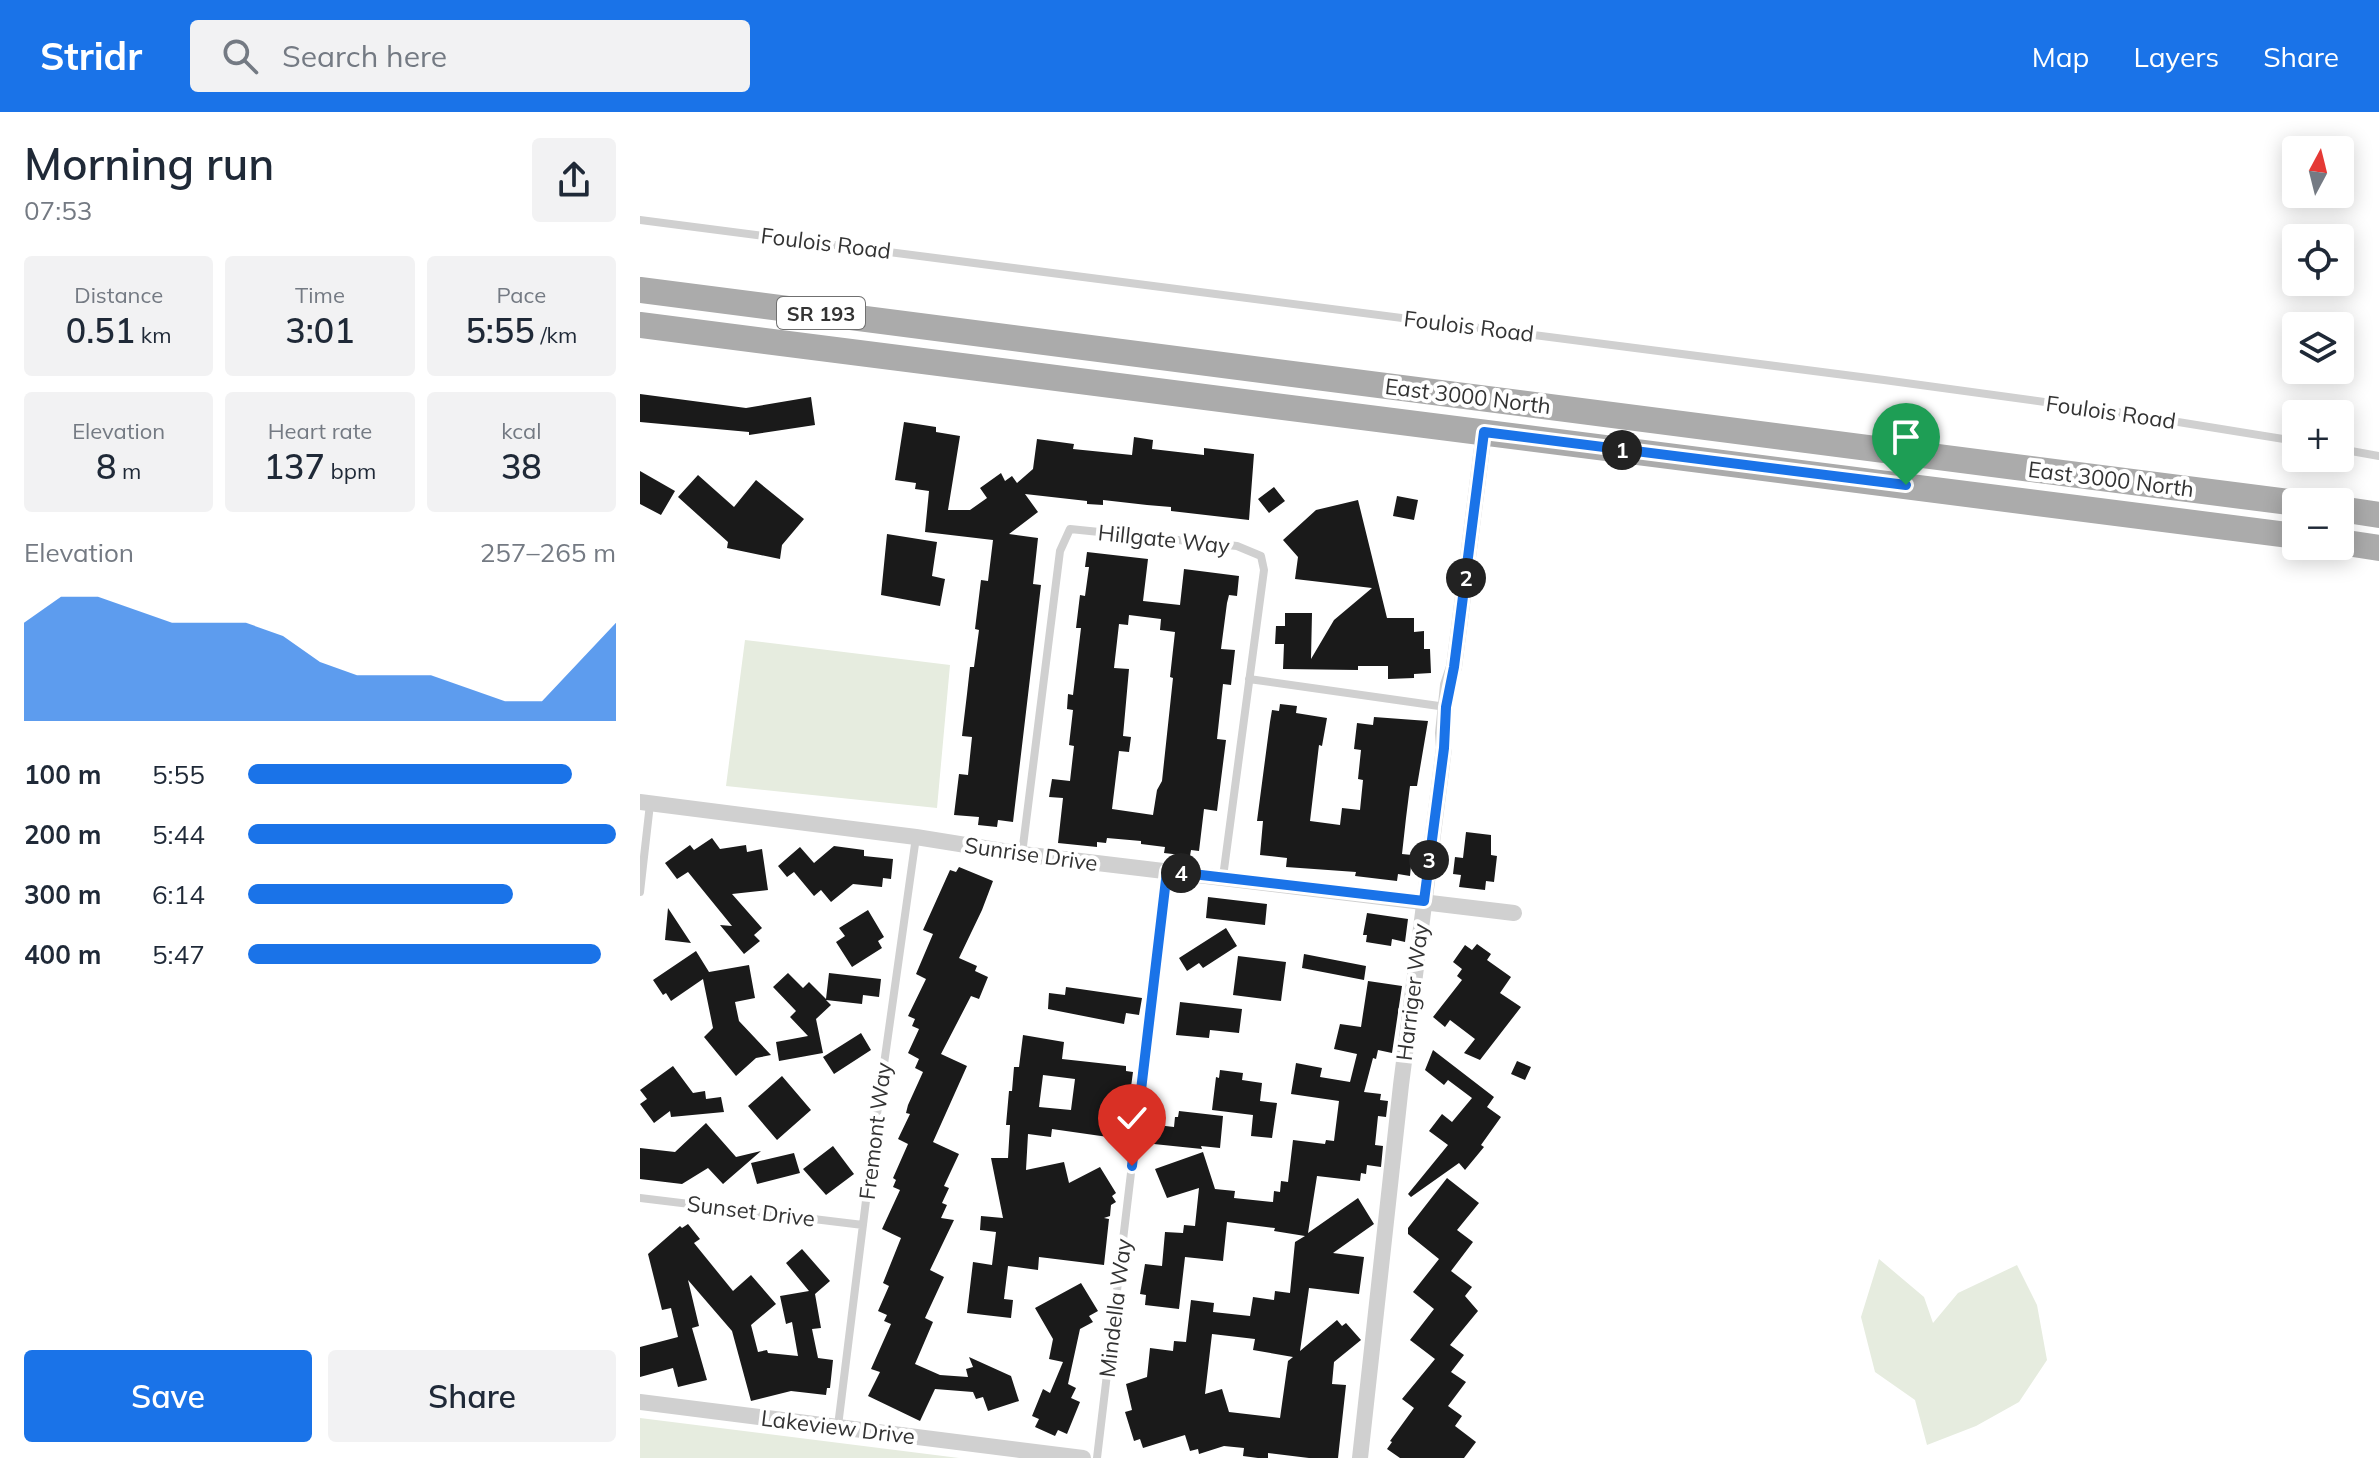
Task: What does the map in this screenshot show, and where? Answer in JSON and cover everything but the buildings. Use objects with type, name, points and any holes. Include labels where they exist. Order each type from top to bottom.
[{"type":"main road","name":"East 3000 North","points":[[641,291],[2282,501]]},
{"type":"main road","name":"East 3000 North","points":[[640,325],[2282,534]]},
{"type":"main road","points":[[2354,511],[2379,515]]},
{"type":"main road","points":[[2354,544],[2379,548]]},
{"type":"street","name":"Harriger Way","points":[[1360,1458],[1444,748],[1446,707],[1454,667],[1484,432]]},
{"type":"street","name":"Sunrise Drive","points":[[645,803],[916,837],[1022,854],[1514,913]]},
{"type":"street","name":"Lakeview Drive","points":[[640,1402],[1083,1458]]},
{"type":"lane","name":"Foulois Road","points":[[640,220],[1884,380],[2097,409],[2282,439]]},
{"type":"lane","points":[[2354,452],[2379,456]]},
{"type":"lane","name":"Hillgate Way","points":[[1022,854],[1060,551],[1070,529],[1237,546],[1261,556],[1264,570],[1223,877]]},
{"type":"lane","points":[[1249,679],[1446,707]]},
{"type":"lane","points":[[640,892],[645,803]]},
{"type":"lane","name":"Fremont Way","points":[[838,1426],[916,837]]},
{"type":"lane","name":"Mindella Way","points":[[1097,1458],[1167,871]]},
{"type":"lane","name":"Sunset Drive","points":[[640,1198],[863,1225]]},
{"type":"shaded area","points":[[745,640],[950,665],[937,808],[726,786]]},
{"type":"shaded area","points":[[1879,1259],[1924,1297],[1933,1323],[1958,1293],[2017,1265],[2037,1305],[2047,1360],[2019,1402],[1976,1426],[1927,1445],[1915,1400],[1875,1372],[1861,1317]]},
{"type":"shaded area","points":[[640,1418],[959,1458],[640,1458]]},
{"type":"route","points":[[1132,1166],[1167,871],[1424,901],[1444,748],[1448,685],[1454,667],[1484,432],[1906,485]]}]
